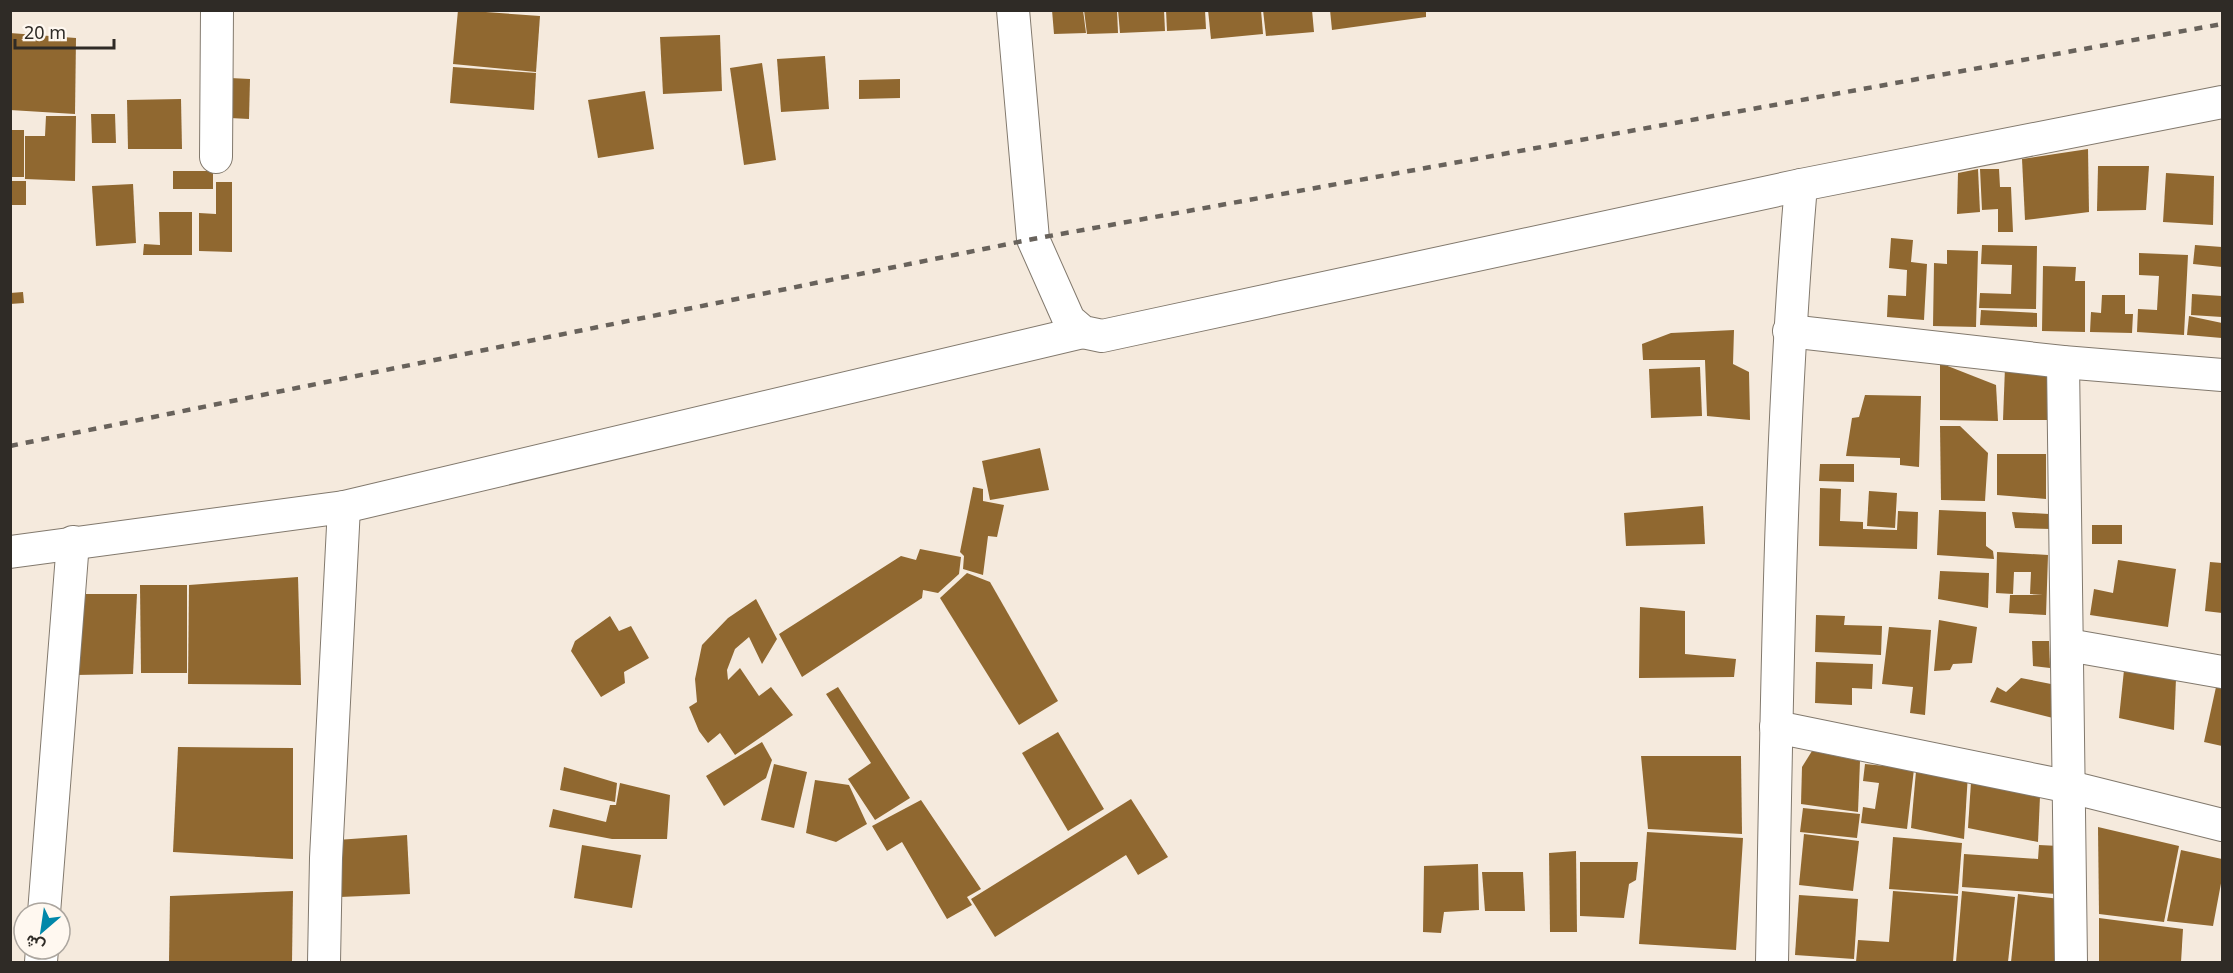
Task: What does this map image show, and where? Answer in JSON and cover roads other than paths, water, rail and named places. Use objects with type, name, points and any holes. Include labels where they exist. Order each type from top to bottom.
[{"type":"street","points":[[209,10],[218,11],[216,157]]},
{"type":"street","points":[[1013,10],[1033,239],[1063,311],[1083,332],[1091,335],[1112,335],[1801,185],[2223,102]]},
{"type":"street","points":[[1772,963],[1776,727],[1789,331],[1801,185]]},
{"type":"street","points":[[1789,331],[2063,362],[2223,375]]},
{"type":"street","points":[[10,552],[344,507],[1083,332]]},
{"type":"street","points":[[2063,362],[2071,963]]},
{"type":"street","points":[[324,963],[326,858],[344,507]]},
{"type":"street","points":[[46,901],[73,542]]},
{"type":"street","points":[[2068,645],[2223,672]]},
{"type":"street","points":[[1776,727],[2070,787],[2223,825]]},
{"type":"railway","points":[[10,446],[1033,239],[2222,24]]}]
